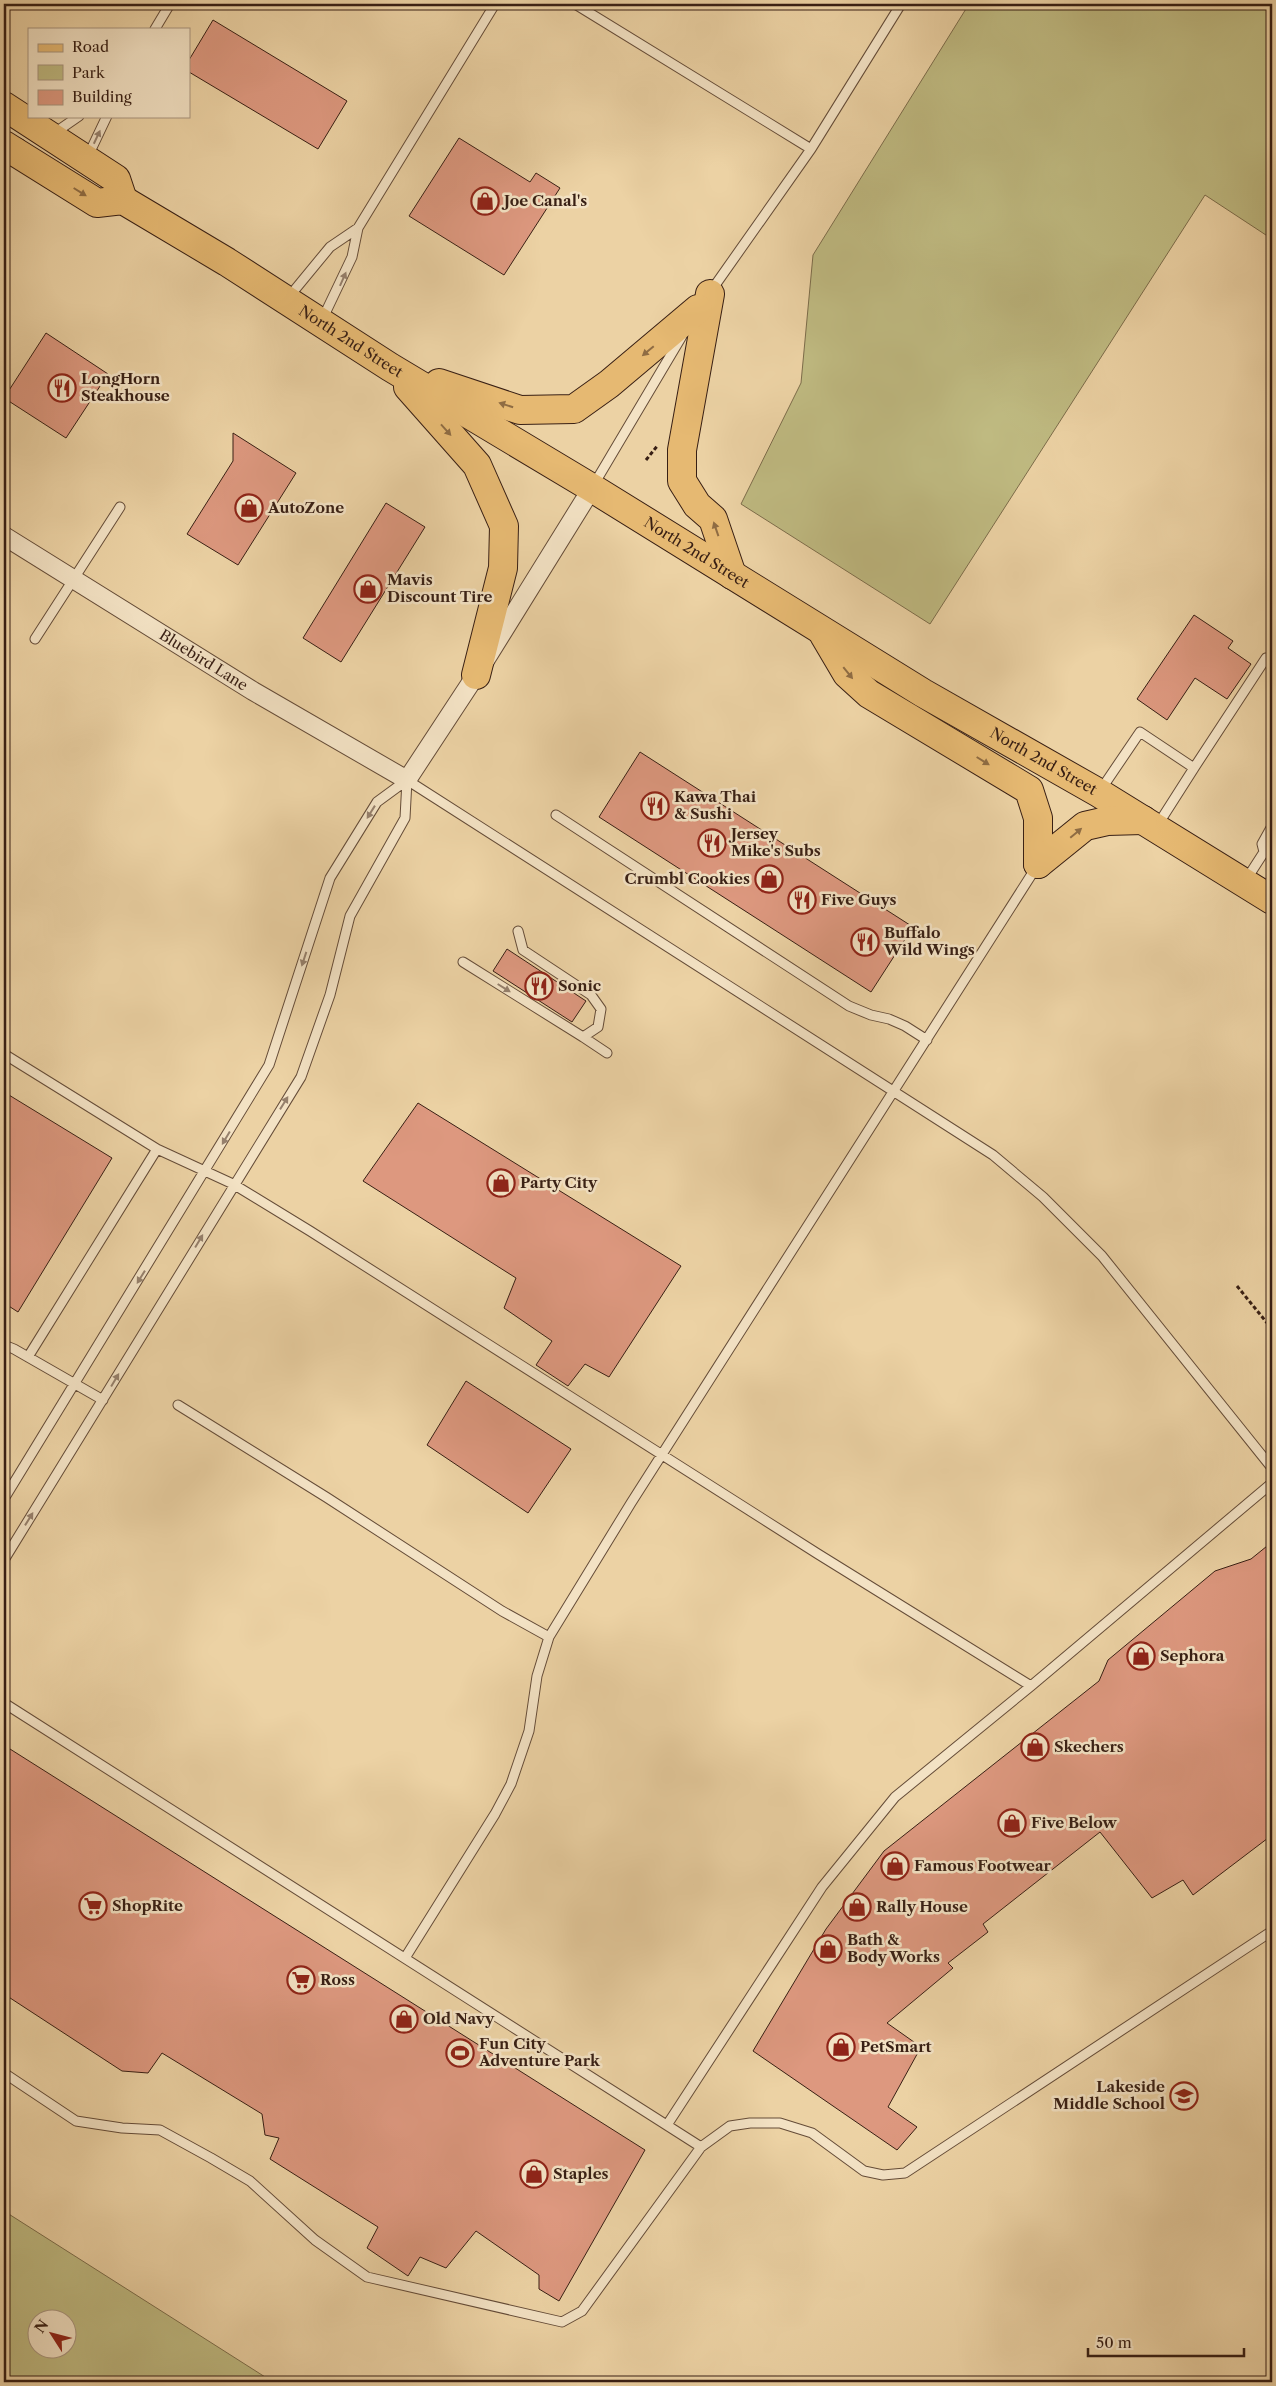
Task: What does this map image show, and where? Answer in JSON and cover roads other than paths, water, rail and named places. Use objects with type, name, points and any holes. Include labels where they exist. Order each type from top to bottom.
[{"type":"main road","points":[[4,106],[116,179],[123,200],[97,203],[7,148]]},
{"type":"main road","name":"North 2nd Street","points":[[123,200],[286,300],[390,367],[592,488],[923,693],[1099,793],[1272,900]]},
{"type":"main road","points":[[390,367],[520,410],[574,409],[609,384],[704,301]]},
{"type":"main road","points":[[704,301],[682,450],[682,482],[697,505],[713,519],[732,575]]},
{"type":"main road","points":[[390,367],[477,465],[504,526],[503,568],[476,675]]},
{"type":"main road","points":[[822,631],[847,674],[869,694],[1029,790],[1038,818],[1038,864]]},
{"type":"main road","points":[[1038,864],[1085,826],[1107,821],[1149,824]]},
{"type":"street","points":[[407,780],[476,675],[592,488]]},
{"type":"street","name":"Bluebird Lane","points":[[4,536],[253,691],[407,780]]},
{"type":"lane","points":[[156,28],[170,4]]},
{"type":"lane","points":[[321,323],[352,257],[358,228],[495,4]]},
{"type":"lane","points":[[575,4],[812,149]]},
{"type":"lane","points":[[592,488],[704,301],[812,149],[901,4]]},
{"type":"lane","points":[[51,135],[77,118]]},
{"type":"lane","points":[[87,159],[106,118]]},
{"type":"lane","points":[[286,300],[330,247],[358,228]]},
{"type":"lane","points":[[35,639],[120,507]]},
{"type":"lane","points":[[1149,824],[1194,768],[1266,658]]},
{"type":"lane","points":[[1099,793],[1140,732],[1194,768]]},
{"type":"lane","points":[[407,780],[993,1155],[1042,1197],[1108,1263],[1272,1468]]},
{"type":"lane","points":[[4,1499],[270,1065],[330,878],[377,802],[407,780]]},
{"type":"lane","points":[[4,1560],[233,1184],[301,1077],[330,995],[350,916],[405,818],[407,780]]},
{"type":"lane","points":[[556,814],[849,1006],[871,1015],[897,1022],[927,1040]]},
{"type":"lane","points":[[1244,882],[1268,851],[1262,844],[1272,826]]},
{"type":"lane","points":[[405,1958],[490,1822],[511,1784],[529,1731],[537,1676],[549,1637],[662,1454],[1038,864]]},
{"type":"lane","points":[[518,931],[524,950],[591,995],[600,1009],[598,1027],[583,1037]]},
{"type":"lane","points":[[463,962],[607,1053]]},
{"type":"lane","points":[[4,1054],[157,1149],[205,1173],[233,1184],[327,1241],[1031,1686]]},
{"type":"lane","points":[[28,1357],[157,1149]]},
{"type":"lane","points":[[4,1345],[76,1383],[103,1400]]},
{"type":"lane","points":[[178,1405],[326,1497],[502,1611],[549,1637]]},
{"type":"lane","points":[[668,2125],[822,1887],[895,1796],[1031,1686],[1272,1484]]},
{"type":"lane","points":[[4,1703],[701,2146]]},
{"type":"lane","points":[[4,2073],[76,2120],[122,2128],[160,2130],[202,2153],[250,2181],[315,2240],[367,2277],[562,2322],[582,2311],[701,2146],[730,2126],[750,2122],[780,2123],[812,2133],[864,2170],[883,2175],[904,2173],[1272,1931]]},
{"type":"place","name":"Joe Canal's","points":[[485,201]]},
{"type":"place","name":"LongHorn Steakhouse","points":[[62,388]]},
{"type":"place","name":"AutoZone","points":[[249,508]]},
{"type":"place","name":"Mavis Discount Tire","points":[[368,589]]},
{"type":"place","name":"Kawa Thai & Sushi","points":[[655,806]]},
{"type":"place","name":"Jersey Mike's Subs","points":[[712,843]]},
{"type":"place","name":"Crumbl Cookies","points":[[769,879]]},
{"type":"place","name":"Five Guys","points":[[802,900]]},
{"type":"place","name":"Buffalo Wild Wings","points":[[865,942]]},
{"type":"place","name":"Sonic","points":[[539,986]]},
{"type":"place","name":"Party City","points":[[501,1183]]},
{"type":"place","name":"Sephora","points":[[1141,1656]]},
{"type":"place","name":"Skechers","points":[[1035,1747]]},
{"type":"place","name":"Five Below","points":[[1012,1823]]},
{"type":"place","name":"Famous Footwear","points":[[895,1866]]},
{"type":"place","name":"ShopRite","points":[[93,1906]]},
{"type":"place","name":"Rally House","points":[[857,1907]]},
{"type":"place","name":"Bath & Body Works","points":[[828,1949]]},
{"type":"place","name":"Ross","points":[[301,1980]]},
{"type":"place","name":"Old Navy","points":[[404,2019]]},
{"type":"place","name":"PetSmart","points":[[841,2047]]},
{"type":"place","name":"Fun City Adventure Park","points":[[460,2053]]},
{"type":"place","name":"Lakeside Middle School","points":[[1184,2096]]},
{"type":"place","name":"Staples","points":[[534,2174]]}]
